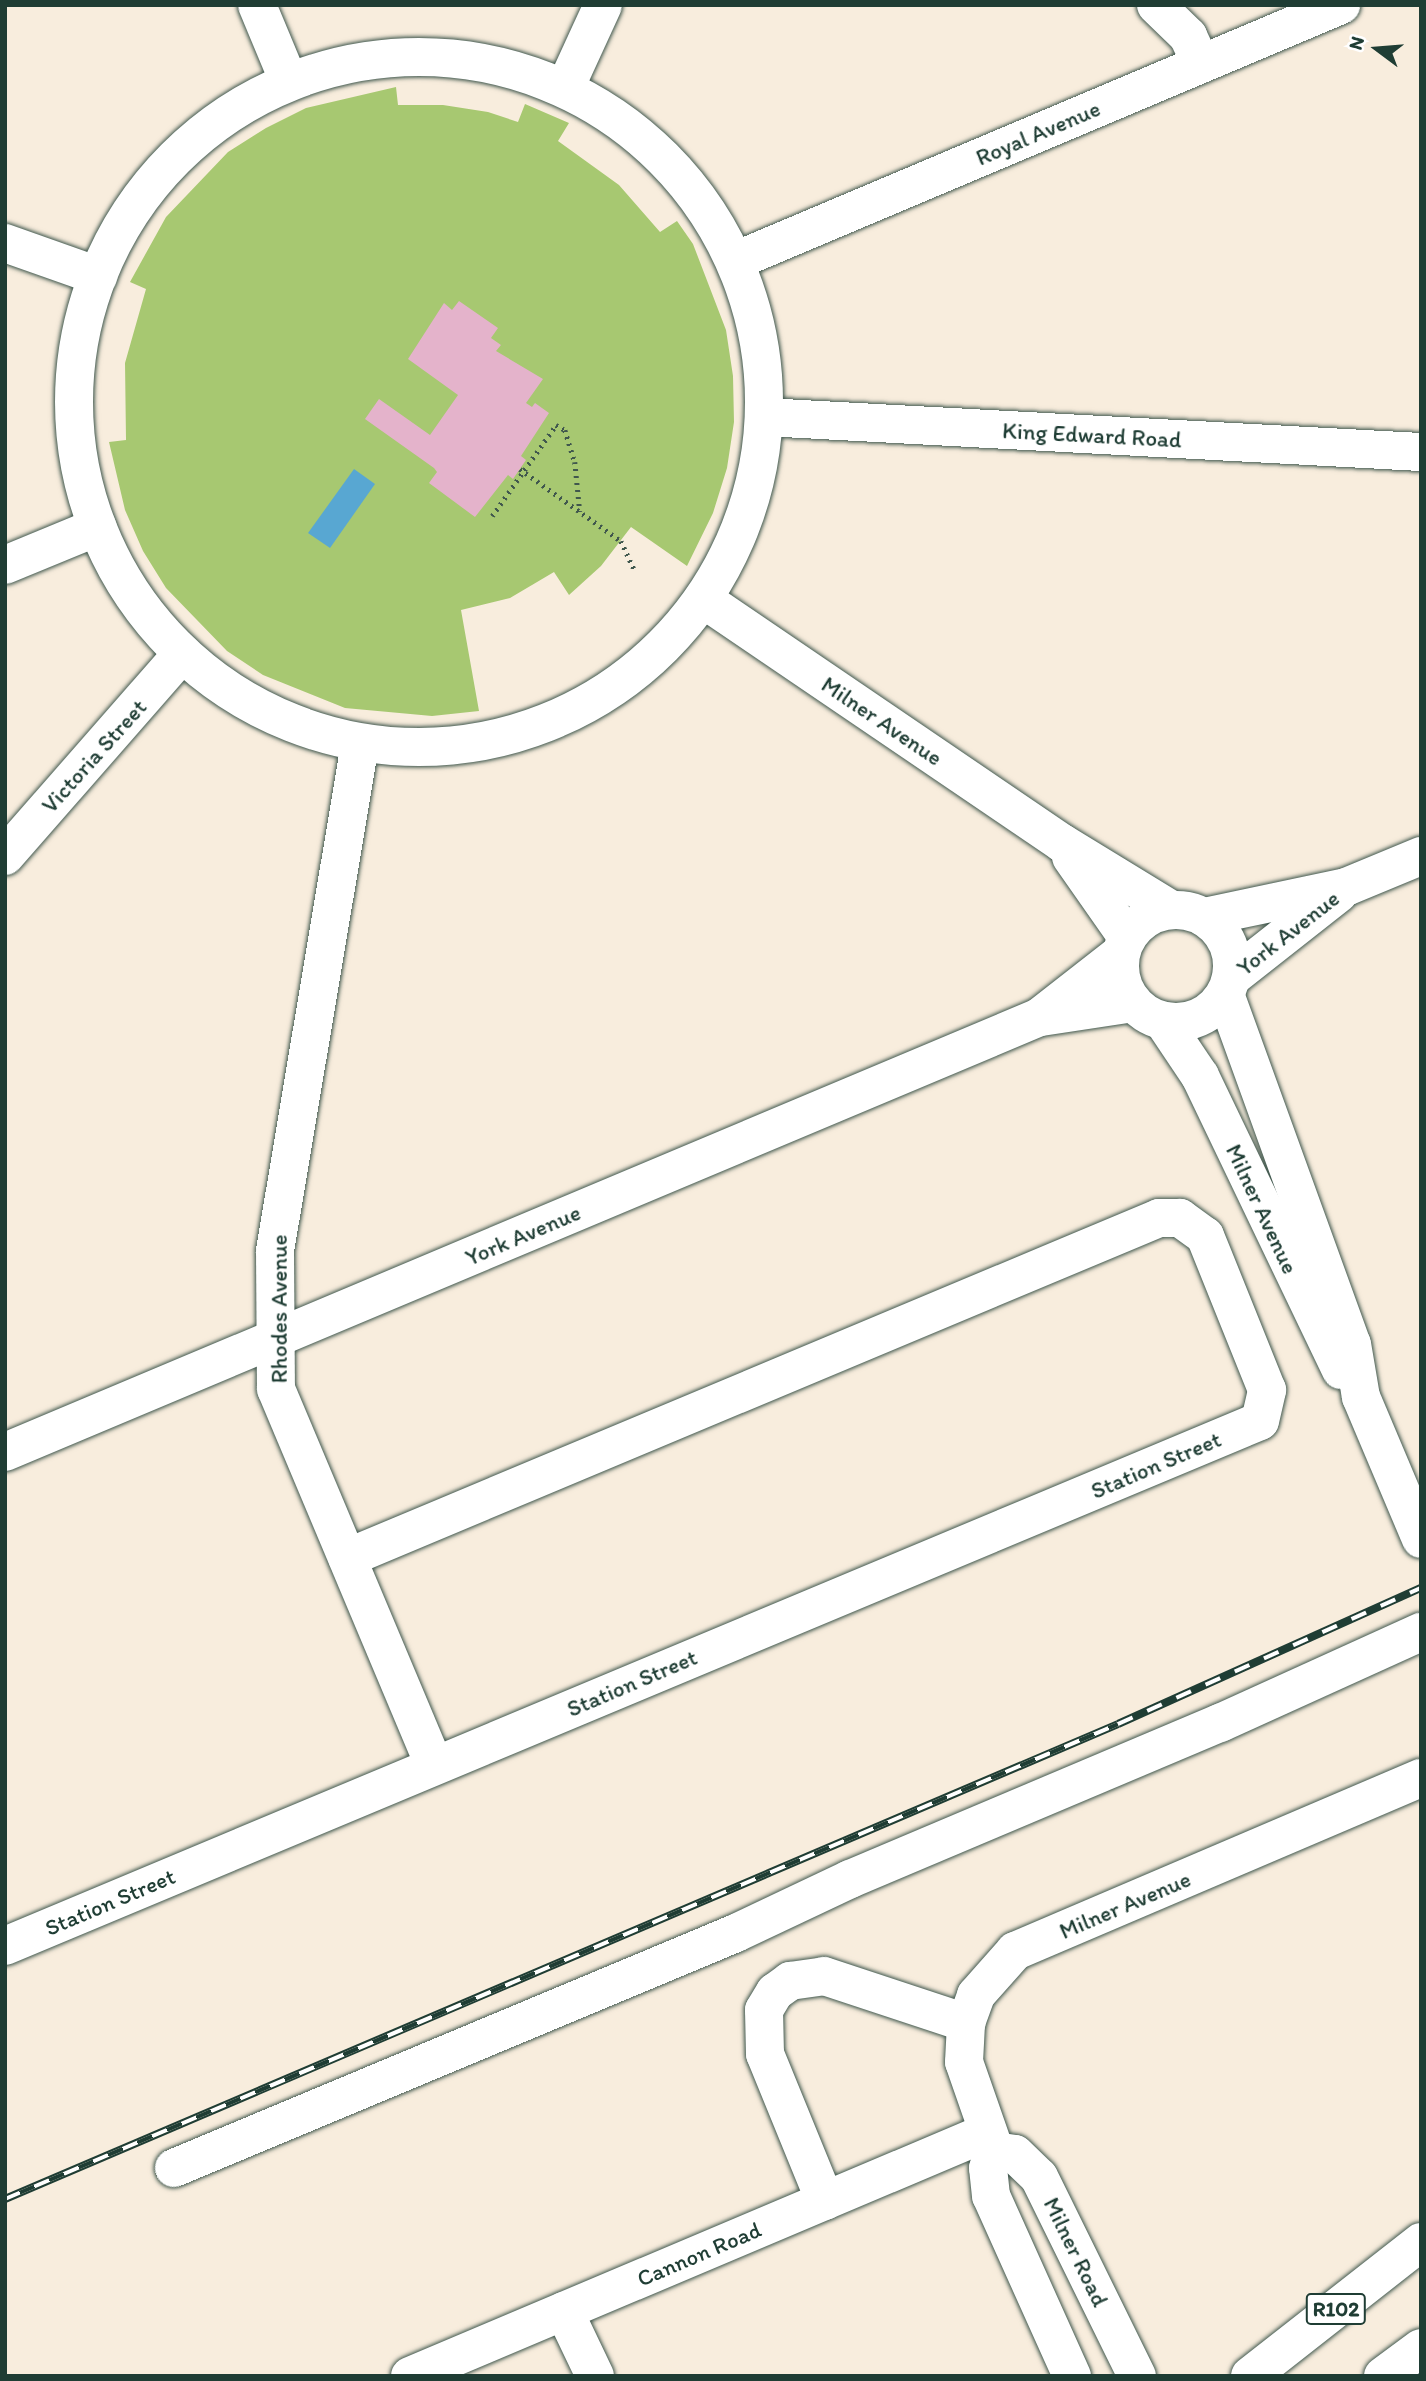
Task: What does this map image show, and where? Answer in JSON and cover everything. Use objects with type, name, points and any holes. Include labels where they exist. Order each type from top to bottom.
[{"type":"street","points":[[257,5],[289,82]]},
{"type":"street","points":[[565,88],[603,5]]},
{"type":"street","points":[[1156,5],[1188,36],[1201,64]]},
{"type":"street","name":"Royal Avenue","points":[[735,261],[1341,5]]},
{"type":"street","points":[[414,57],[456,58],[510,68],[565,88],[617,118],[665,158],[704,206],[735,261],[752,311],[763,363],[764,417],[755,480],[735,542],[703,599],[668,642],[626,679],[548,723],[472,745],[416,749],[360,744],[312,732],[265,713],[221,687],[182,654],[148,616],[119,574],[97,527],[82,477],[75,375],[98,276],[144,194],[176,158],[211,127],[289,82],[346,64],[414,57]]},
{"type":"street","points":[[5,243],[98,276]]},
{"type":"street","name":"King Edward Road","points":[[764,417],[1421,452]]},
{"type":"street","points":[[5,565],[97,527]]},
{"type":"street","name":"Milner Avenue","points":[[703,599],[1062,844],[1187,913]]},
{"type":"street","name":"Victoria Street","points":[[5,856],[182,654]]},
{"type":"street","name":"Rhodes Avenue","points":[[360,744],[275,1251],[276,1389],[434,1765]]},
{"type":"street","name":"Milner Avenue","points":[[1062,844],[1124,945]]},
{"type":"street","name":"York Avenue","points":[[1187,913],[1346,887],[1421,856]]},
{"type":"street","name":"York Avenue","points":[[1228,986],[1346,887]]},
{"type":"street","points":[[1187,913],[1227,943],[1228,986],[1198,1017],[1148,1012],[1124,988],[1124,945],[1146,918],[1187,913]]},
{"type":"street","name":"York Avenue","points":[[5,1452],[1040,1017],[1124,945]]},
{"type":"street","name":"Milner Avenue","points":[[1228,986],[1352,1344],[1361,1397],[1421,1539]]},
{"type":"street","name":"Milner Avenue","points":[[1148,1012],[1200,1076],[1333,1360],[1361,1397]]},
{"type":"street","name":"York Avenue","points":[[1040,1017],[1148,1012]]},
{"type":"street","name":"Station Street","points":[[5,1946],[1260,1421],[1267,1402],[1264,1377],[1205,1236],[1180,1218],[1159,1218],[347,1558]]},
{"type":"street","points":[[174,2168],[736,1933],[850,1878],[1220,1723],[1421,1632]]},
{"type":"street","name":"Milner Avenue","points":[[991,2142],[964,2062],[966,2023],[986,1979],[1014,1951],[1421,1778]]},
{"type":"street","points":[[825,2201],[765,2054],[764,2010],[775,1992],[790,1981],[824,1976],[966,2023]]},
{"type":"street","points":[[991,2142],[988,2168],[991,2196],[1072,2376]]},
{"type":"street","name":"Cannon Road","points":[[410,2376],[825,2201],[991,2142]]},
{"type":"street","name":"Milner Road","points":[[991,2142],[1015,2154],[1039,2177],[1137,2376]]},
{"type":"street","name":"R102","points":[[1250,2376],[1421,2242]]},
{"type":"street","points":[[564,2312],[595,2376]]},
{"type":"street","points":[[1383,2376],[1421,2348]]},
{"type":"path","points":[[492,516],[556,425],[565,430],[575,462],[580,512]]},
{"type":"path","points":[[522,470],[621,541],[634,569]]},
{"type":"green space","points":[[396,87],[398,105],[443,105],[488,112],[518,122],[525,104],[569,123],[558,141],[619,185],[660,232],[677,221],[693,244],[726,330],[733,376],[734,422],[727,468],[713,513],[687,566],[631,527],[601,566],[569,595],[554,572],[510,598],[461,610],[479,711],[432,716],[345,708],[263,675],[227,651],[166,588],[143,551],[125,510],[109,442],[126,440],[125,363],[146,289],[130,282],[166,217],[228,152],[266,128],[306,108]]},
{"type":"water","points":[[354,469],[375,484],[330,548],[308,533]]},
{"type":"building","points":[[459,301],[498,328],[491,338],[501,345],[496,351],[543,379],[526,403],[532,407],[535,403],[549,413],[521,456],[526,460],[513,479],[508,475],[475,517],[429,483],[437,472],[434,468],[365,419],[379,399],[430,435],[458,395],[408,359],[444,303],[452,310]]},
{"type":"railway","points":[[5,2199],[1118,1724],[1421,1588]]}]
